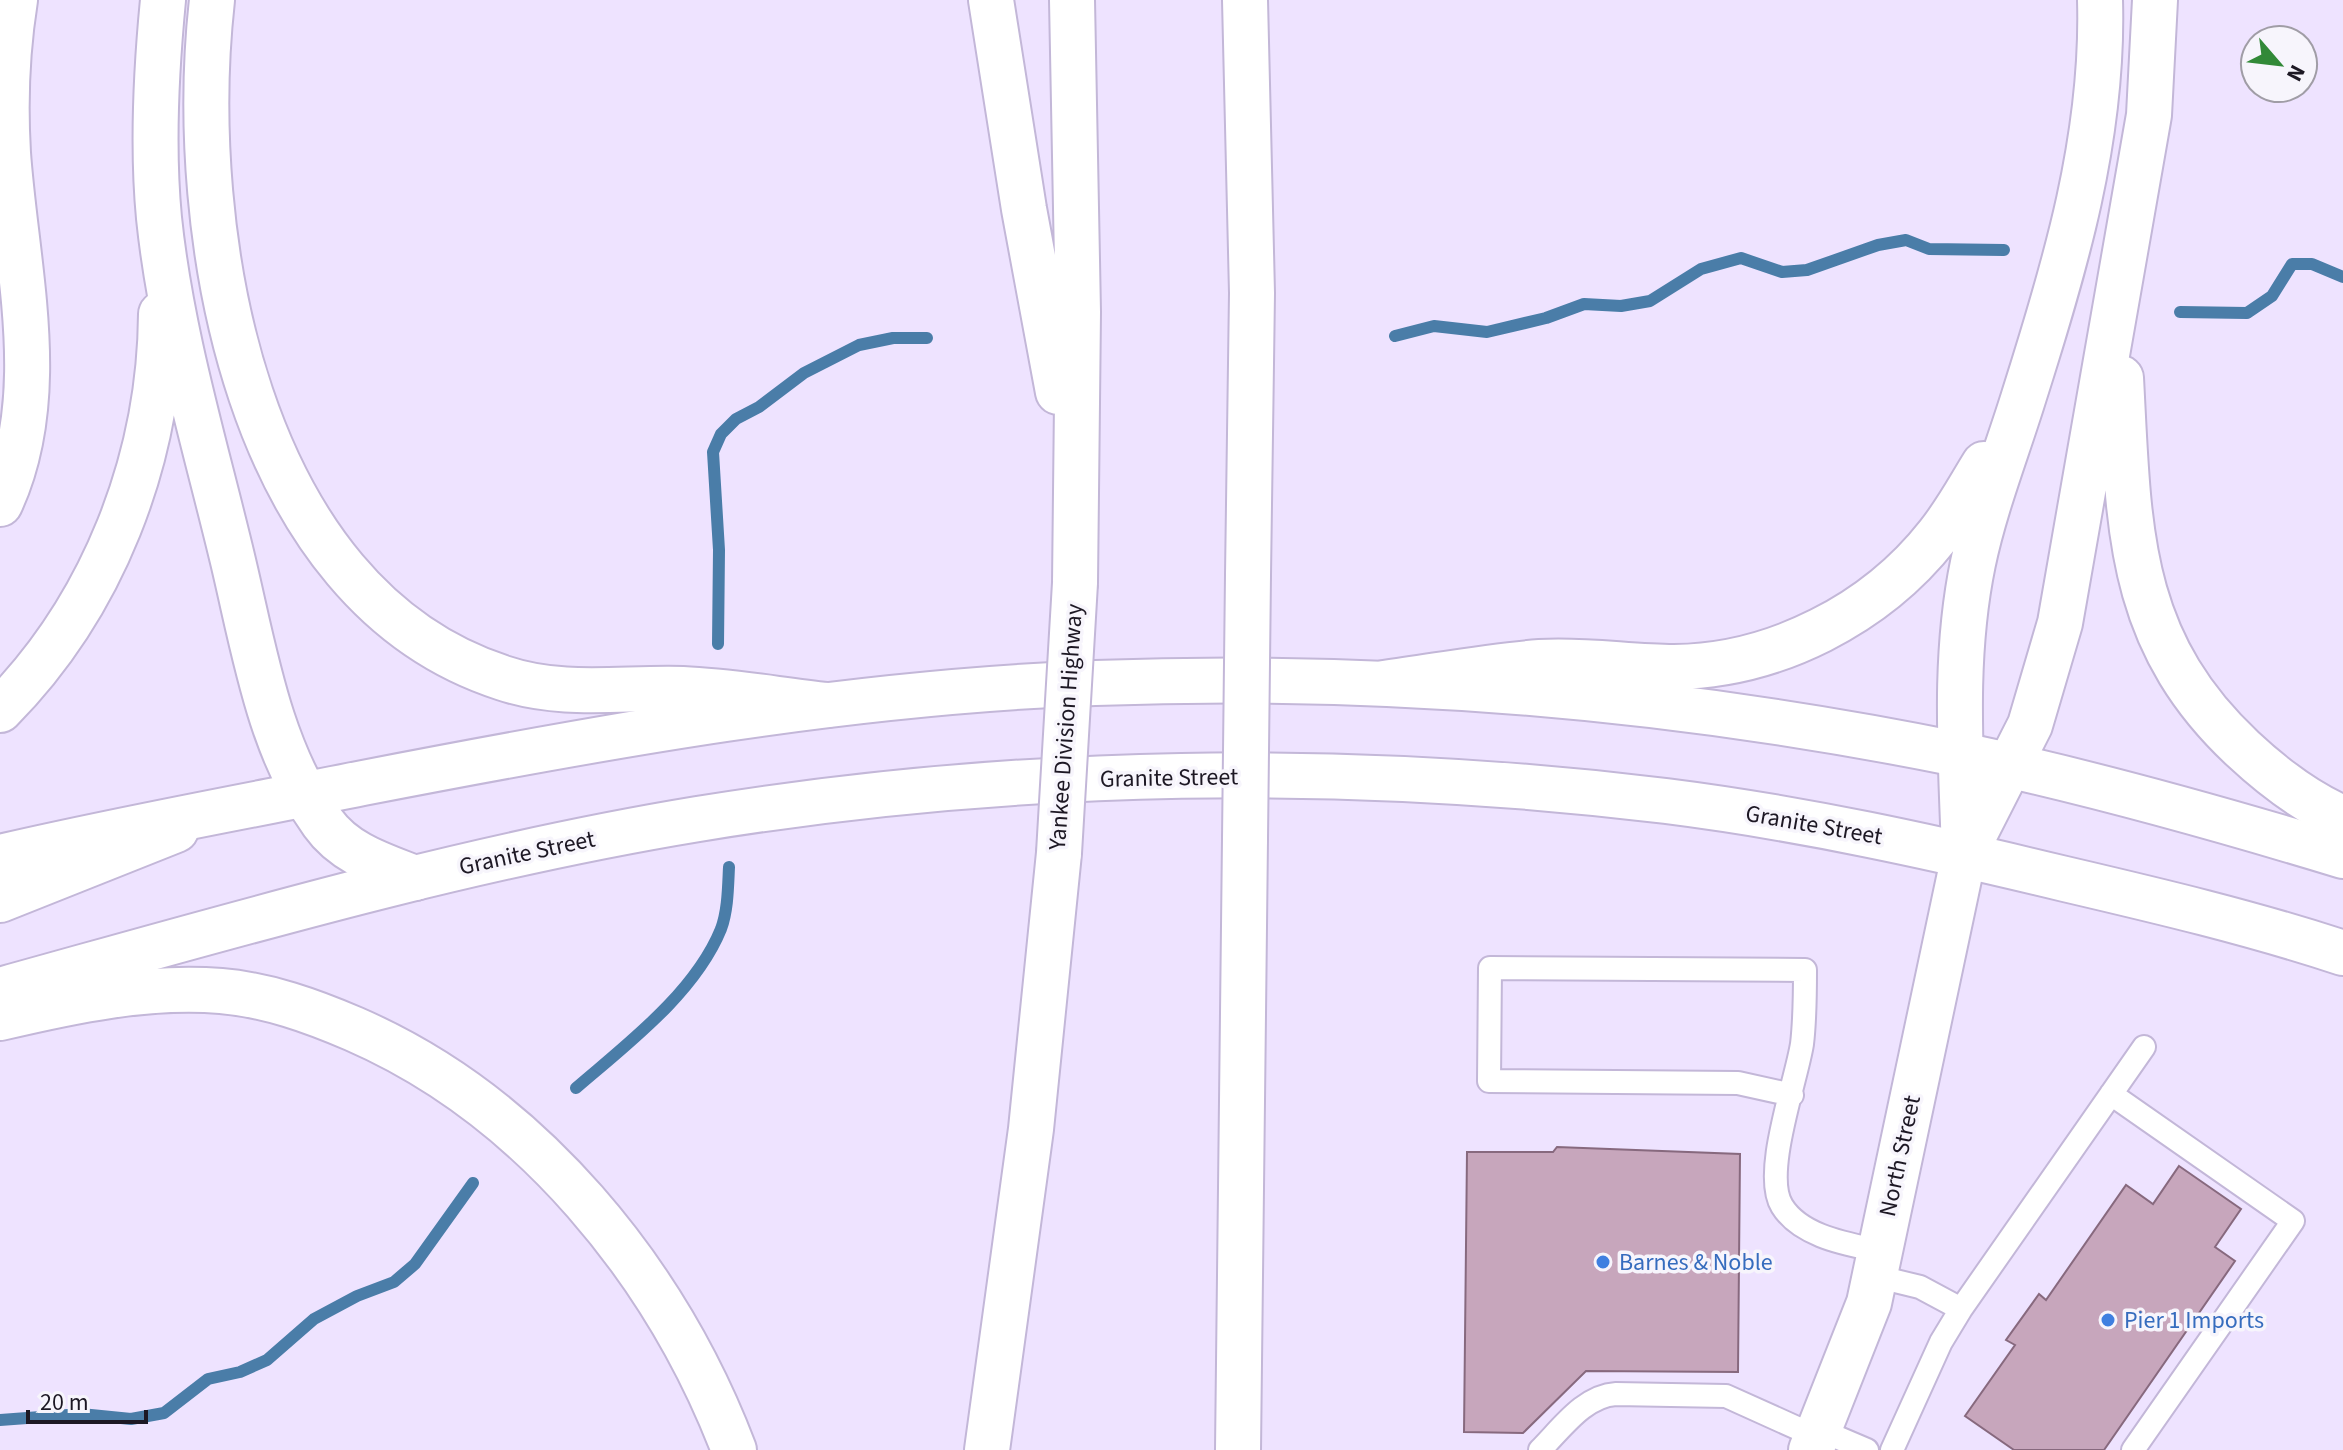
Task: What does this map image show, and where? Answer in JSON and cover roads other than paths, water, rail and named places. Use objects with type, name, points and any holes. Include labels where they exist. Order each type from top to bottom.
[{"type":"main road","points":[[0,504],[19,446],[26,370],[7,120],[15,0]]},
{"type":"main road","points":[[0,710],[51,651],[85,599],[127,506],[149,430],[161,320],[156,85],[163,0]]},
{"type":"main road","points":[[212,0],[205,78],[205,156],[213,235],[231,319],[254,399],[283,469],[315,529],[352,579],[395,618],[445,652],[472,666],[523,684],[608,691],[682,689],[827,705]]},
{"type":"main road","points":[[991,0],[1024,209],[1076,490]]},
{"type":"main road","name":"Yankee Division Highway","points":[[987,1450],[1031,1129],[1059,853],[1075,583],[1078,171],[1072,0]]},
{"type":"main road","points":[[1238,1450],[1251,156],[1245,0]]},
{"type":"main road","points":[[1251,156],[1277,0]]},
{"type":"main road","points":[[1964,855],[1959,657],[1967,595],[1983,525],[2063,268],[2087,169],[2098,89],[2100,0]]},
{"type":"main road","points":[[1964,855],[2012,767],[2043,691],[2055,646],[2149,115],[2155,0]]},
{"type":"main road","points":[[159,220],[173,307],[259,668],[282,740],[305,794],[323,824],[344,844],[374,862],[415,878]]},
{"type":"main road","points":[[2117,304],[2132,537],[2157,631],[2184,681],[2236,742],[2290,788],[2343,818]]},
{"type":"main road","points":[[1384,683],[1542,662],[1677,667],[1706,664],[1764,652],[1821,630],[1872,600],[1936,538],[2024,396]]},
{"type":"main road","points":[[0,857],[577,742],[827,705],[1098,683],[1240,680],[1384,683],[1532,693],[1673,708],[1816,729],[2012,767],[2343,856]]},
{"type":"main road","name":"Granite Street","points":[[0,990],[415,878],[582,840],[768,808],[983,786],[1199,777],[1371,779],[1596,794],[1779,818],[1964,855],[2178,905],[2343,953]]},
{"type":"main road","points":[[0,900],[223,811]]},
{"type":"main road","name":"North Street","points":[[1816,1439],[1860,1329],[1877,1263],[1964,855]]},
{"type":"main road","points":[[0,1018],[126,994],[221,991],[278,1001],[310,1011],[423,1063],[503,1120],[547,1162],[601,1225],[638,1272],[685,1346],[734,1450]]},
{"type":"lane","points":[[1792,1095],[1738,1083],[1489,1081],[1490,968],[1805,970],[1804,1026],[1792,1095],[1775,1178],[1779,1203],[1786,1212],[1816,1233],[1961,1309]]},
{"type":"lane","points":[[1892,1450],[1937,1351],[1961,1309],[2144,1047]]},
{"type":"lane","points":[[2111,1094],[2293,1221],[2133,1450]]},
{"type":"lane","points":[[1540,1450],[1588,1403],[1600,1396],[1616,1394],[1726,1396],[1816,1439],[1867,1450]]},
{"type":"waterway","points":[[1395,336],[1434,326],[1487,332],[1546,318],[1584,304],[1621,306],[1650,301],[1701,269],[1741,258],[1782,272],[1807,270],[1878,245],[1906,240],[1929,249],[2004,250]]},
{"type":"waterway","points":[[2180,312],[2247,313],[2272,296],[2292,264],[2312,264],[2343,277]]},
{"type":"waterway","points":[[718,644],[719,550],[713,452],[721,434],[736,419],[759,407],[804,373],[859,345],[893,338],[927,338]]},
{"type":"waterway","points":[[576,1088],[658,1016],[695,975],[721,929],[729,867]]},
{"type":"waterway","points":[[0,1420],[81,1414],[131,1419],[164,1413],[208,1379],[240,1372],[267,1360],[314,1319],[357,1296],[394,1282],[415,1264],[473,1183]]},
{"type":"place","name":"Barnes & Noble","points":[[1603,1262]]},
{"type":"place","name":"Pier 1 Imports","points":[[2108,1320]]}]
